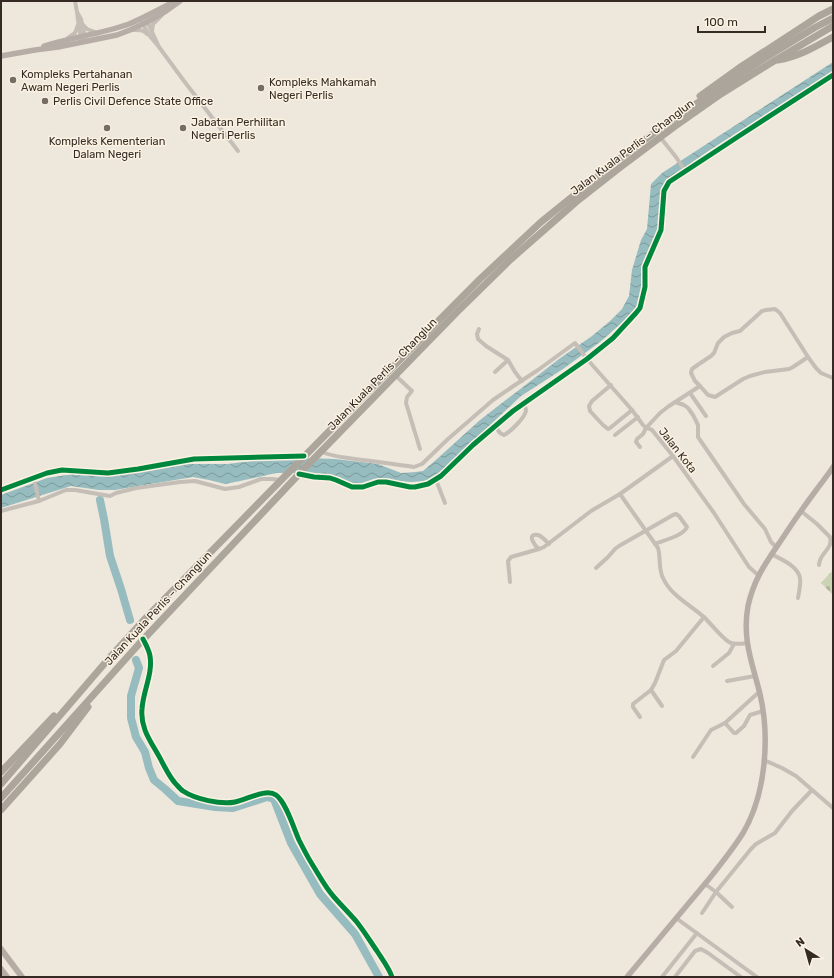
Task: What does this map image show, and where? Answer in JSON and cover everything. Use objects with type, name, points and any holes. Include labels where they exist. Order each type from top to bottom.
[{"type":"highway","points":[[669,122],[703,93],[819,16],[833,9]]},
{"type":"highway","name":"Jalan Kuala Perlis – Changlun","points":[[1,784],[134,631],[281,480],[480,279],[510,251],[573,195],[669,122],[765,58],[833,18]]},
{"type":"highway","name":"Jalan Kuala Perlis – Changlun","points":[[1,798],[141,641],[320,453],[485,284],[515,256],[618,168],[660,137],[721,94],[774,60],[833,26]]},
{"type":"highway","points":[[774,60],[789,58],[803,53],[833,37]]},
{"type":"highway","points":[[1,810],[60,744],[128,657]]},
{"type":"highway","points":[[1,771],[108,660]]},
{"type":"main road","points":[[35,50],[58,42],[117,34],[130,30],[176,1]]},
{"type":"main road","points":[[1,56],[58,47],[99,33],[144,21],[166,11],[180,1]]},
{"type":"main road","points":[[627,977],[705,884],[734,846],[752,813],[760,789],[764,760],[765,729],[763,711],[747,643],[746,626],[748,606],[758,575],[771,554],[833,467]]},
{"type":"main road","points":[[1,949],[22,977]]},
{"type":"main road","points":[[1,969],[7,977]]},
{"type":"street","points":[[75,1],[83,39]]},
{"type":"street","points":[[151,34],[153,24],[166,11]]},
{"type":"street","points":[[144,21],[151,34],[184,81],[238,151]]},
{"type":"street","points":[[80,23],[87,29],[99,33]]},
{"type":"street","points":[[58,42],[72,36],[80,23]]},
{"type":"street","points":[[130,30],[142,30],[151,34]]},
{"type":"street","points":[[300,474],[330,478],[352,487],[363,487],[378,482],[386,482],[415,487],[428,484],[436,480],[450,469],[473,445],[523,404],[587,359],[612,338],[640,308],[645,287],[645,267],[661,230],[664,191],[669,182],[685,170],[833,75]]},
{"type":"street","points":[[660,137],[685,170]]},
{"type":"street","points":[[808,357],[793,367],[765,372],[743,379],[715,397],[708,395],[693,377],[691,372],[692,369],[698,364],[714,353],[718,343],[724,337],[732,332],[740,331],[758,314],[766,310],[775,309],[780,314],[816,368],[821,373],[833,378]]},
{"type":"street","points":[[320,453],[408,466],[422,464],[426,461],[438,448],[485,407],[502,393],[522,381],[508,360],[481,342],[477,337],[479,329]]},
{"type":"street","name":"Jalan Kota","points":[[522,381],[576,344],[643,425],[652,430],[673,456],[714,513],[749,567],[758,575]]},
{"type":"street","points":[[495,372],[508,360]]},
{"type":"street","points":[[395,376],[412,391],[406,403],[420,449]]},
{"type":"street","points":[[611,385],[592,401],[589,406],[590,411],[608,429],[632,410]]},
{"type":"street","points":[[640,447],[636,442],[637,439],[660,413],[700,386]]},
{"type":"street","points":[[690,392],[706,416]]},
{"type":"street","points":[[675,402],[684,405],[693,415],[698,425],[698,437],[776,547]]},
{"type":"street","points":[[496,426],[502,435],[506,434],[517,424],[525,413],[525,407],[523,404]]},
{"type":"street","points":[[615,436],[638,418]]},
{"type":"street","points":[[510,582],[508,561],[511,557],[539,549],[549,544],[591,511],[620,494],[673,456]]},
{"type":"street","points":[[1,490],[34,480],[47,473],[62,470],[108,473],[194,459],[304,457]]},
{"type":"street","points":[[1,511],[66,490],[75,490],[110,496],[136,488],[180,482],[196,481],[222,488],[231,488],[240,487],[261,479],[281,480]]},
{"type":"street","points":[[34,480],[39,499]]},
{"type":"street","points":[[436,480],[445,503]]},
{"type":"street","points":[[620,494],[655,544],[659,553],[660,570],[666,584],[675,594],[704,617],[728,642],[734,644],[747,643]]},
{"type":"street","points":[[801,512],[817,524],[830,537],[830,544],[828,549],[821,557],[819,565]]},
{"type":"street","points":[[596,568],[614,549],[673,515],[676,514],[679,516],[687,527],[685,530],[676,536],[655,544]]},
{"type":"street","points":[[539,549],[532,540],[535,536],[538,535],[549,544]]},
{"type":"street","points":[[771,554],[790,564],[800,575],[798,598]]},
{"type":"street","points":[[640,717],[633,707],[633,704],[651,690],[664,660],[676,651],[704,617]]},
{"type":"street","points":[[141,641],[148,649],[150,662],[150,674],[142,710],[142,720],[146,734],[170,777],[182,791],[205,800],[230,803],[242,801],[263,793],[276,795],[282,802],[307,857],[333,896],[365,933],[382,958],[392,977]]},
{"type":"street","points":[[713,666],[729,653],[734,644]]},
{"type":"street","points":[[727,680],[755,676]]},
{"type":"street","points":[[651,690],[662,706]]},
{"type":"street","points":[[693,757],[709,731],[725,723],[759,692]]},
{"type":"street","points":[[725,723],[734,733],[736,733],[744,726],[750,715],[763,711]]},
{"type":"street","points":[[764,760],[796,776],[833,808]]},
{"type":"street","points":[[702,913],[716,892],[756,844],[776,833],[792,811],[812,790]]},
{"type":"street","points":[[705,884],[732,907]]},
{"type":"street","points":[[676,918],[757,977]]},
{"type":"street","points":[[662,977],[696,933]]},
{"type":"street","points":[[675,977],[695,952],[701,949],[741,977]]},
{"type":"green space","points":[[833,570],[833,595],[821,583]]},
{"type":"water","points":[[833,62],[833,72],[710,150],[667,180],[662,188],[658,232],[643,270],[641,297],[634,312],[600,342],[563,369],[521,396],[436,476],[425,481],[411,482],[374,479],[362,483],[350,483],[339,477],[315,473],[276,473],[225,484],[193,477],[115,490],[99,490],[71,486],[1,508],[1,495],[47,478],[73,474],[127,474],[187,464],[228,464],[265,459],[283,460],[307,458],[335,459],[378,464],[401,473],[423,471],[480,420],[559,359],[592,336],[622,309],[629,296],[632,270],[641,240],[647,229],[651,184],[662,173]]},
{"type":"waterway","points":[[100,500],[110,556],[130,620]]},
{"type":"waterway","points":[[136,660],[139,668],[131,696],[131,718],[136,737],[145,752],[154,780],[178,801],[215,807],[233,808],[267,797],[274,799],[291,843],[320,894],[355,934],[379,977]]},
{"type":"cycle path","points":[[299,474],[330,478],[352,487],[363,487],[378,482],[415,487],[428,484],[441,476],[473,445],[513,411],[587,359],[613,338],[640,308],[645,287],[645,267],[661,230],[664,191],[669,182],[833,75]]},
{"type":"cycle path","points":[[1,490],[47,473],[62,470],[108,473],[194,459],[304,456]]},
{"type":"cycle path","points":[[143,639],[149,652],[151,663],[142,709],[143,724],[148,737],[173,780],[183,791],[188,794],[201,799],[216,802],[235,802],[267,793],[272,793],[280,798],[308,858],[322,881],[362,928],[392,977]]},
{"type":"place","name":"Kompleks Pertahanan Awam Negeri Perlis","points":[[13,80]]},
{"type":"place","name":"Kompleks Mahkamah Negeri Perlis","points":[[261,88]]},
{"type":"place","name":"Perlis Civil Defence State Office","points":[[45,101]]},
{"type":"place","name":"Kompleks Kementerian Dalam Negeri","points":[[107,128]]},
{"type":"place","name":"Jabatan Perhilitan Negeri Perlis","points":[[183,128]]}]
